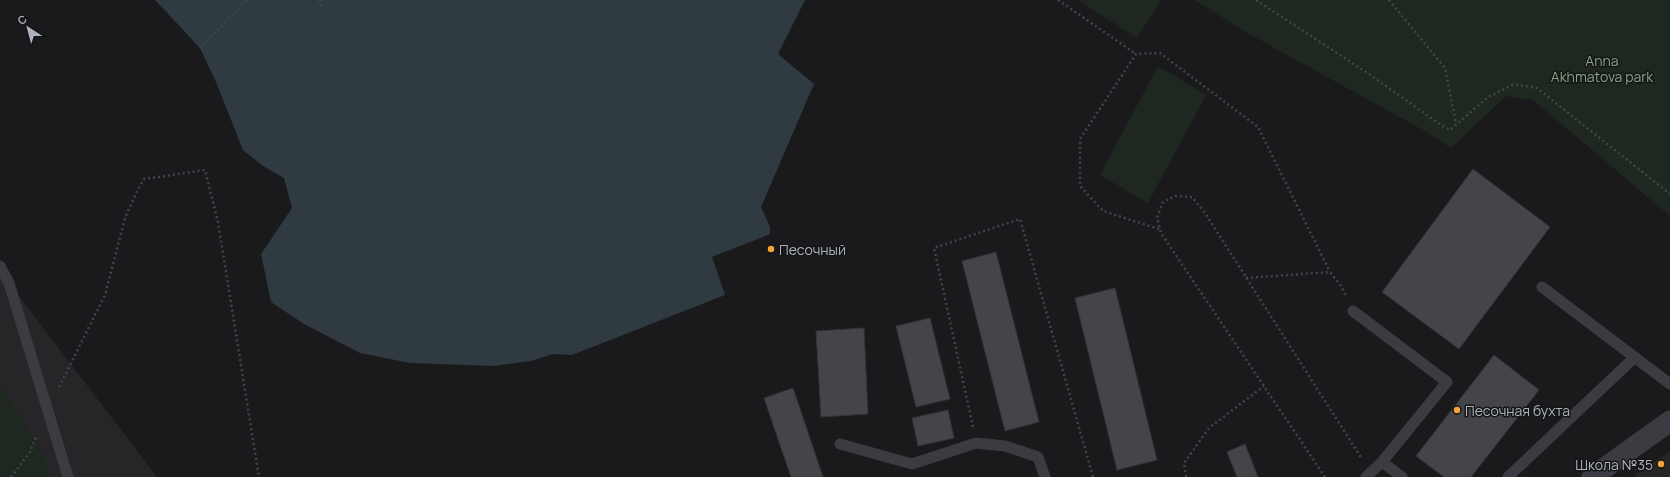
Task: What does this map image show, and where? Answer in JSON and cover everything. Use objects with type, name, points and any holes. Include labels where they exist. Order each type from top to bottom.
[{"type":"street","points":[[1592,477],[1670,421]]},
{"type":"lane","points":[[0,266],[9,283],[68,477]]},
{"type":"lane","points":[[1542,287],[1670,384]]},
{"type":"lane","points":[[1353,311],[1447,382],[1382,462],[1368,475]]},
{"type":"lane","points":[[1508,477],[1635,357]]},
{"type":"lane","points":[[840,444],[912,464],[976,443],[1006,446],[1038,457],[1045,477]]},
{"type":"lane","points":[[1382,462],[1402,477]]},
{"type":"path","points":[[200,48],[246,1],[249,0]]},
{"type":"path","points":[[319,0],[322,7]]},
{"type":"path","points":[[1058,0],[1136,54],[1160,53],[1258,127],[1330,272],[1342,286],[1353,311]]},
{"type":"path","points":[[1256,0],[1366,72],[1450,130],[1488,97],[1514,84],[1537,88],[1670,194]]},
{"type":"path","points":[[1389,0],[1446,68],[1456,124]]},
{"type":"path","points":[[1136,54],[1080,139],[1080,186],[1103,211],[1160,229]]},
{"type":"path","points":[[11,477],[30,452],[48,410],[105,295],[125,218],[144,179],[205,170],[218,222],[259,477]]},
{"type":"path","points":[[1325,477],[1165,240],[1157,218],[1163,202],[1174,196],[1192,197],[1205,213],[1368,475]]},
{"type":"path","points":[[976,443],[934,248],[1020,219],[1093,477]]},
{"type":"path","points":[[1246,278],[1330,272]]},
{"type":"path","points":[[1186,477],[1184,464],[1209,428],[1264,386]]},
{"type":"shaded area","points":[[155,0],[805,0],[778,54],[814,84],[761,207],[770,227],[770,234],[712,257],[725,295],[572,355],[553,354],[531,361],[494,366],[410,363],[360,353],[304,324],[271,302],[261,254],[292,208],[284,178],[263,166],[243,150],[216,82],[200,48]]},
{"type":"shaded area","points":[[0,268],[9,283],[157,477],[0,477]]},
{"type":"shaded area","name":"Школа №35","points":[[1670,451],[1670,477],[1633,477]]},
{"type":"green space","points":[[1078,0],[1161,0],[1137,38]]},
{"type":"green space","name":"Anna Akhmatova park","points":[[1195,0],[1670,0],[1670,216],[1533,100],[1506,96],[1451,148],[1423,130],[1244,31]]},
{"type":"green space","points":[[1158,66],[1206,95],[1148,203],[1100,175]]},
{"type":"green space","points":[[0,384],[45,458],[50,477],[0,477]]},
{"type":"building","points":[[1473,169],[1550,227],[1459,349],[1382,292]]},
{"type":"building","points":[[996,252],[1039,422],[1005,431],[962,261]]},
{"type":"building","points":[[1115,288],[1157,460],[1117,470],[1075,298]]},
{"type":"building","points":[[930,318],[950,399],[916,407],[896,326]]},
{"type":"building","points":[[864,328],[868,414],[821,417],[816,331]]},
{"type":"building","points":[[1494,355],[1539,390],[1471,477],[1444,477],[1416,456]]},
{"type":"building","points":[[793,388],[823,477],[791,477],[764,398]]},
{"type":"building","points":[[948,410],[954,438],[918,446],[912,418]]},
{"type":"building","points":[[1245,444],[1258,477],[1237,477],[1227,452]]},
{"type":"place","name":"Песочный","points":[[771,249]]},
{"type":"place","name":"Песочная бухта","points":[[1457,410]]},
{"type":"place","name":"Школа №35","points":[[1661,464]]}]
